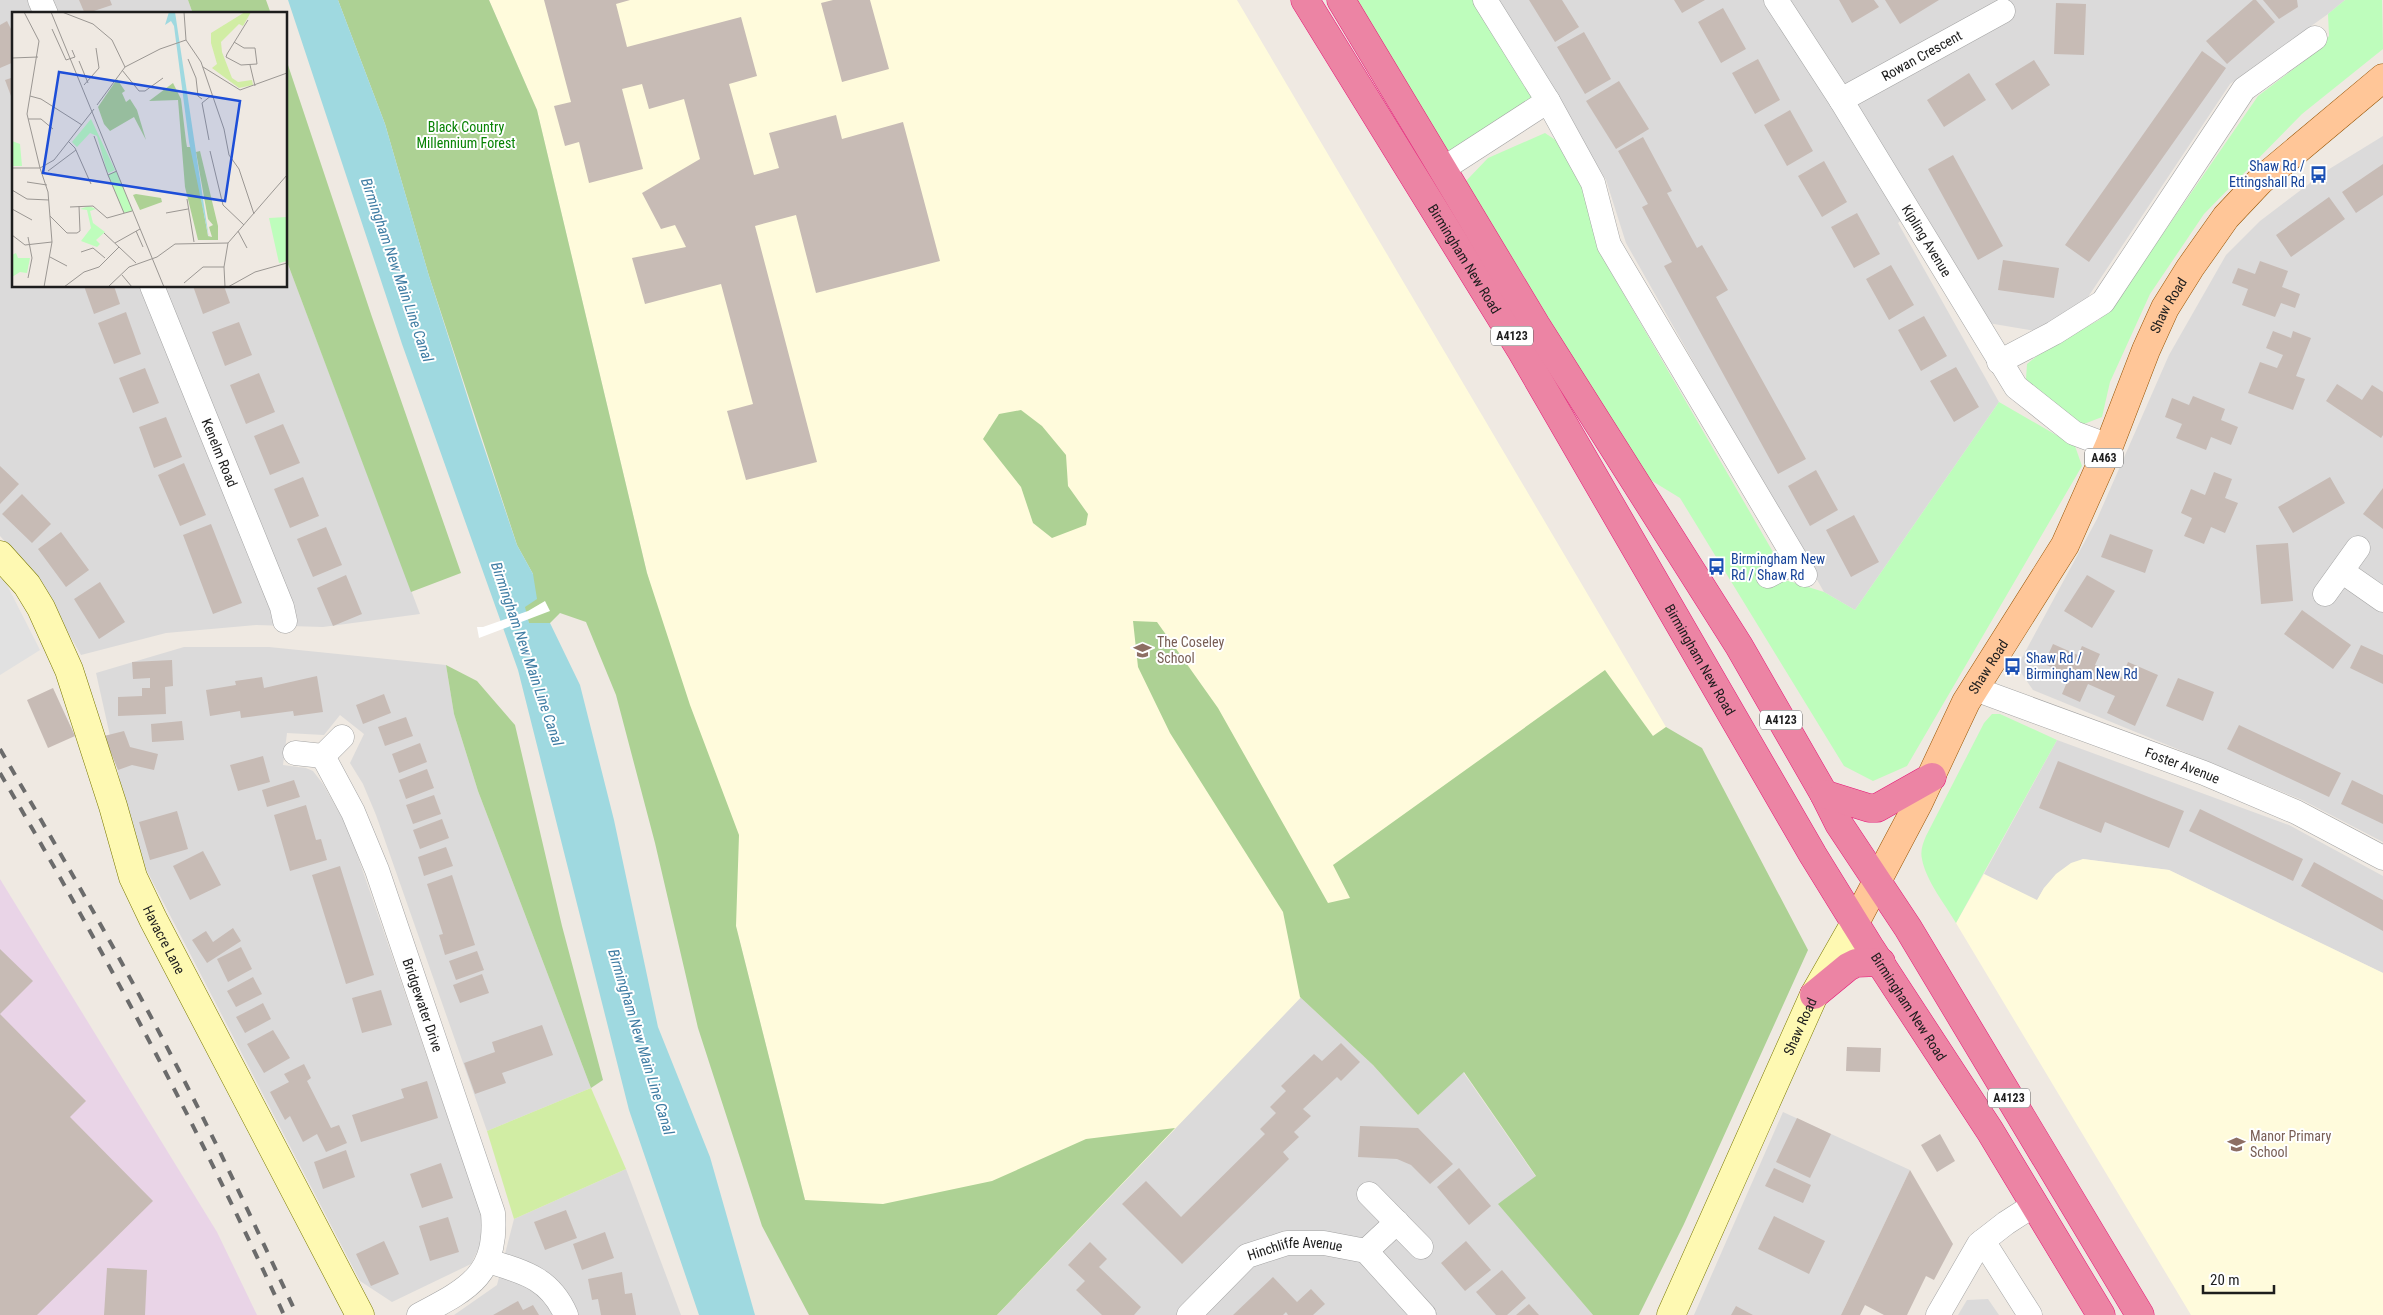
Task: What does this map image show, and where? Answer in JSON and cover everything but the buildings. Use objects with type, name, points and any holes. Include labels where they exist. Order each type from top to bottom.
[{"type":"highway","name":"Birmingham New Road","points":[[1305,0],[1522,352],[1813,855],[1990,1131],[2101,1315]]},
{"type":"highway","name":"Birmingham New Road","points":[[1340,0],[1536,325],[1739,646],[1824,794],[1839,824],[1908,928],[2140,1315]]},
{"type":"highway","points":[[1824,794],[1869,808],[1877,808],[1932,777]]},
{"type":"highway","points":[[1814,995],[1848,967],[1856,963],[1881,962]]},
{"type":"main road","name":"Shaw Road","points":[[1855,923],[1932,777],[1966,702],[2064,545],[2109,446],[2146,350],[2166,308],[2226,217],[2260,181],[2383,78]]},
{"type":"street","points":[[40,0],[45,12]]},
{"type":"street","points":[[1485,0],[1548,101],[1593,183],[1609,246],[1800,568],[1768,576]]},
{"type":"street","name":"Kipling Avenue","points":[[1776,0],[1841,100],[2016,387],[2074,433],[2109,446]]},
{"type":"street","name":"Rowan Crescent","points":[[1841,100],[2003,11]]},
{"type":"street","points":[[1999,362],[2054,333],[2103,302],[2244,90],[2315,38]]},
{"type":"street","points":[[1442,170],[1548,101]]},
{"type":"street","name":"Kenelm Road","points":[[153,288],[282,607],[285,621]]},
{"type":"street","points":[[2325,594],[2358,548]]},
{"type":"street","name":"Havacre Lane","points":[[0,555],[27,585],[41,608],[69,670],[113,806],[133,877],[149,911],[360,1315]]},
{"type":"street","points":[[2342,572],[2383,600]]},
{"type":"street","name":"Foster Avenue","points":[[1975,689],[2204,773],[2296,812],[2383,858]]},
{"type":"street","points":[[295,753],[323,756],[342,737]]},
{"type":"street","name":"Bridgewater Drive","points":[[323,756],[352,812],[377,870],[493,1213],[495,1231],[488,1261],[465,1289],[419,1315]]},
{"type":"street","name":"Shaw Road","points":[[1672,1315],[1814,995],[1855,923]]},
{"type":"street","points":[[1369,1194],[1421,1247]]},
{"type":"street","points":[[1938,1315],[1979,1244],[2006,1223],[2034,1205]]},
{"type":"street","points":[[1397,1222],[1366,1251],[1424,1315]]},
{"type":"street","points":[[1983,1241],[2030,1315]]},
{"type":"street","name":"Hinchliffe Avenue","points":[[1189,1315],[1247,1256],[1265,1249],[1287,1243],[1324,1243],[1366,1251]]},
{"type":"street","points":[[488,1261],[526,1272],[549,1287],[560,1300],[566,1315]]},
{"type":"shaded area","points":[[0,0],[188,0],[192,12],[12,12],[12,288],[288,288],[288,264],[420,614],[323,627],[256,625],[166,633],[81,655],[35,575],[0,536]]},
{"type":"shaded area","name":"The Coseley School","points":[[489,0],[1237,0],[1666,727],[1500,840],[1330,967],[997,1315],[805,1200],[647,573],[537,110]]},
{"type":"shaded area","points":[[1498,0],[2345,0],[2230,84],[2078,312],[2036,331],[1988,323],[1920,205],[1898,223],[1999,402],[1855,610],[1824,592],[1626,243],[1606,180]]},
{"type":"shaded area","points":[[2383,136],[2383,842],[2302,800],[2033,690],[2017,667],[2097,519],[2169,355],[2226,255],[2260,221],[2326,171]]},
{"type":"shaded area","points":[[0,578],[6,583],[40,650],[0,675]]},
{"type":"shaded area","points":[[184,647],[269,647],[446,665],[454,714],[478,791],[591,1088],[487,1131],[376,815],[363,784],[350,763],[364,734],[340,715],[324,735],[287,733],[283,765],[306,768],[313,771],[323,784],[348,828],[487,1231],[471,1264],[392,1302],[360,1281],[146,869],[125,803],[96,673]]},
{"type":"shaded area","points":[[2057,740],[2289,825],[2383,876],[2383,973],[2169,870],[2083,859],[2044,888],[2037,901],[1984,874]]},
{"type":"shaded area","name":"Manor Primary School","points":[[2083,859],[2169,870],[2383,973],[2383,1315],[2191,1315],[1956,923],[1984,874],[2037,900],[2056,874],[2071,863]]},
{"type":"shaded area","points":[[0,879],[217,1232],[257,1315],[0,1315]]},
{"type":"shaded area","points":[[1300,997],[1373,1065],[1418,1115],[1463,1072],[1536,1177],[1499,1204],[1593,1315],[997,1315]]},
{"type":"shaded area","points":[[1783,1112],[1910,1170],[1841,1315],[1694,1315]]},
{"type":"shaded area","points":[[626,1169],[681,1315],[454,1315],[497,1285],[514,1219]]},
{"type":"shaded area","points":[[1988,1299],[1999,1315],[1958,1315],[1967,1300]]},
{"type":"green space","points":[[188,0],[266,0],[270,12],[192,12]]},
{"type":"green space","name":"Black Country Millennium Forest","points":[[338,0],[489,0],[537,110],[647,573],[690,705],[739,835],[736,926],[805,1200],[883,1204],[992,1181],[1086,1139],[1175,1128],[997,1315],[809,1315],[762,1226],[698,1028],[655,843],[616,695],[586,622],[560,613],[550,623],[529,624],[524,607],[533,574],[517,545],[429,276],[385,124]]},
{"type":"green space","points":[[1348,0],[1485,0],[1548,101],[1450,165]]},
{"type":"green space","points":[[2345,0],[2382,0],[2383,49],[2302,114],[2204,214],[2150,294],[2110,382],[2102,417],[2084,424],[2060,414],[2026,379],[2027,364],[2044,350],[2099,320],[2122,293],[2258,96],[2307,59],[2329,36],[2328,14]]},
{"type":"green space","points":[[288,65],[372,317],[461,573],[411,592],[288,264]]},
{"type":"green space","points":[[1545,133],[1563,145],[1588,186],[1608,267],[1773,552],[1759,569],[1775,579],[1789,581],[1824,592],[1855,610],[1999,402],[2075,446],[2082,466],[1907,766],[1873,781],[1844,766],[1680,498],[1644,476],[1466,181],[1488,158]]},
{"type":"green space","points":[[1021,410],[1042,426],[1066,455],[1068,486],[1088,514],[1086,525],[1052,538],[1033,523],[1021,487],[983,439],[999,414]]},
{"type":"green space","points":[[1133,621],[1157,622],[1218,708],[1328,903],[1350,898],[1333,865],[1605,670],[1653,736],[1666,727],[1702,748],[1808,950],[1684,1224],[1639,1315],[1593,1315],[1498,1204],[1536,1176],[1464,1072],[1418,1115],[1373,1065],[1300,997],[1283,912],[1170,733],[1138,667]]},
{"type":"green space","points":[[446,665],[477,681],[515,725],[562,926],[603,1080],[591,1088],[478,791],[454,714]]},
{"type":"green space","points":[[1992,714],[2000,714],[2057,740],[1956,923],[1927,876],[1921,856],[1923,844],[1984,723]]},
{"type":"green space","points":[[591,1088],[626,1169],[514,1219],[487,1131]]},
{"type":"water","name":"Birmingham New Main Line Canal","points":[[288,0],[338,0],[385,124],[429,276],[477,427],[517,545],[533,574],[537,599],[525,607],[529,623],[550,623],[580,685],[614,820],[658,1027],[710,1157],[755,1315],[699,1315],[629,1110],[518,670],[402,344]]},
{"type":"pier","points":[[545,601],[550,611],[479,638],[477,627],[483,627],[528,611]]},
{"type":"railway","points":[[0,749],[165,1043],[216,1143],[297,1315]]},
{"type":"railway","points":[[0,773],[76,906],[149,1040],[252,1246],[284,1315]]},
{"type":"place","name":"Shaw Rd / Ettingshall Rd","points":[[2319,174]]},
{"type":"place","name":"Birmingham New Rd / Shaw Rd","points":[[1717,567]]},
{"type":"place","name":"The Coseley School","points":[[1143,650]]},
{"type":"place","name":"Shaw Rd / Birmingham New Rd","points":[[2012,666]]},
{"type":"place","name":"Manor Primary School","points":[[2236,1144]]}]
